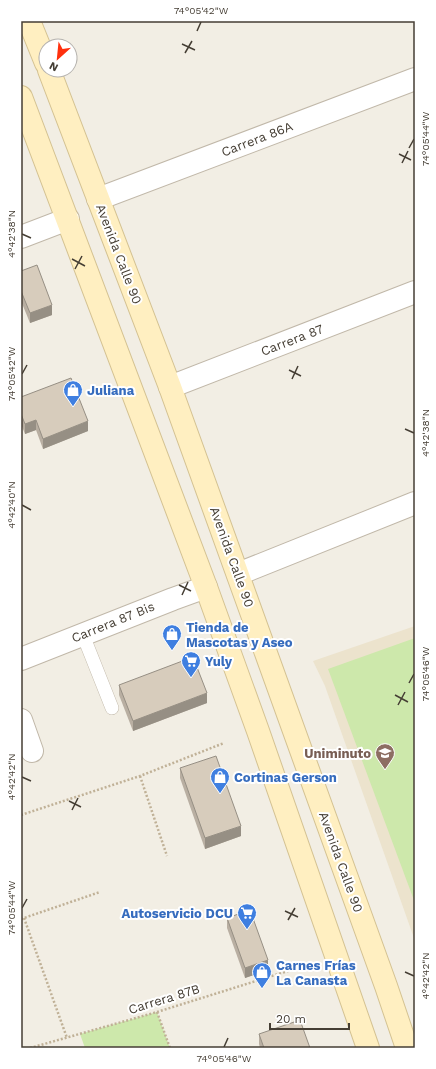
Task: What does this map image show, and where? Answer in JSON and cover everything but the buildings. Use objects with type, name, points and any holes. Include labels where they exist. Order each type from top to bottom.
[{"type":"main road","points":[[29,21],[38,43]]},
{"type":"main road","name":"Avenida Calle 90","points":[[51,78],[170,388],[407,1048]]},
{"type":"main road","points":[[21,97],[206,587],[258,731],[368,1048]]},
{"type":"street","name":"Carrera 86A","points":[[98,199],[415,79]]},
{"type":"street","points":[[21,237],[68,219]]},
{"type":"street","name":"Carrera 87","points":[[170,388],[415,292]]},
{"type":"street","points":[[238,574],[415,503]]},
{"type":"street","name":"Carrera 87 Bis","points":[[21,659],[206,587]]},
{"type":"street","points":[[21,720],[32,751]]},
{"type":"lane","points":[[83,635],[112,708]]},
{"type":"path","points":[[21,815],[140,776],[224,743]]},
{"type":"path","points":[[140,776],[167,856]]},
{"type":"path","points":[[67,1038],[23,918],[100,892]]},
{"type":"path","name":"Carrera 87B","points":[[30,1048],[157,1012],[304,966]]},
{"type":"path","points":[[157,1012],[170,1048]]},
{"type":"shaded area","name":"Uniminuto","points":[[415,626],[415,941],[325,686],[313,661]]},
{"type":"green space","name":"Uniminuto","points":[[415,638],[415,903],[328,669]]},
{"type":"green space","points":[[157,1012],[170,1048],[85,1048],[80,1034]]},
{"type":"place","name":"Juliana","points":[[73,407]]},
{"type":"place","name":"Tienda de Mascotas y Aseo","points":[[172,651]]},
{"type":"place","name":"Yuly","points":[[191,678]]},
{"type":"place","name":"Uniminuto","points":[[385,770]]},
{"type":"place","name":"Cortinas Gerson","points":[[220,794]]},
{"type":"place","name":"Autoservicio DCU","points":[[247,930]]},
{"type":"place","name":"Carnes Frías La Canasta","points":[[262,989]]}]
